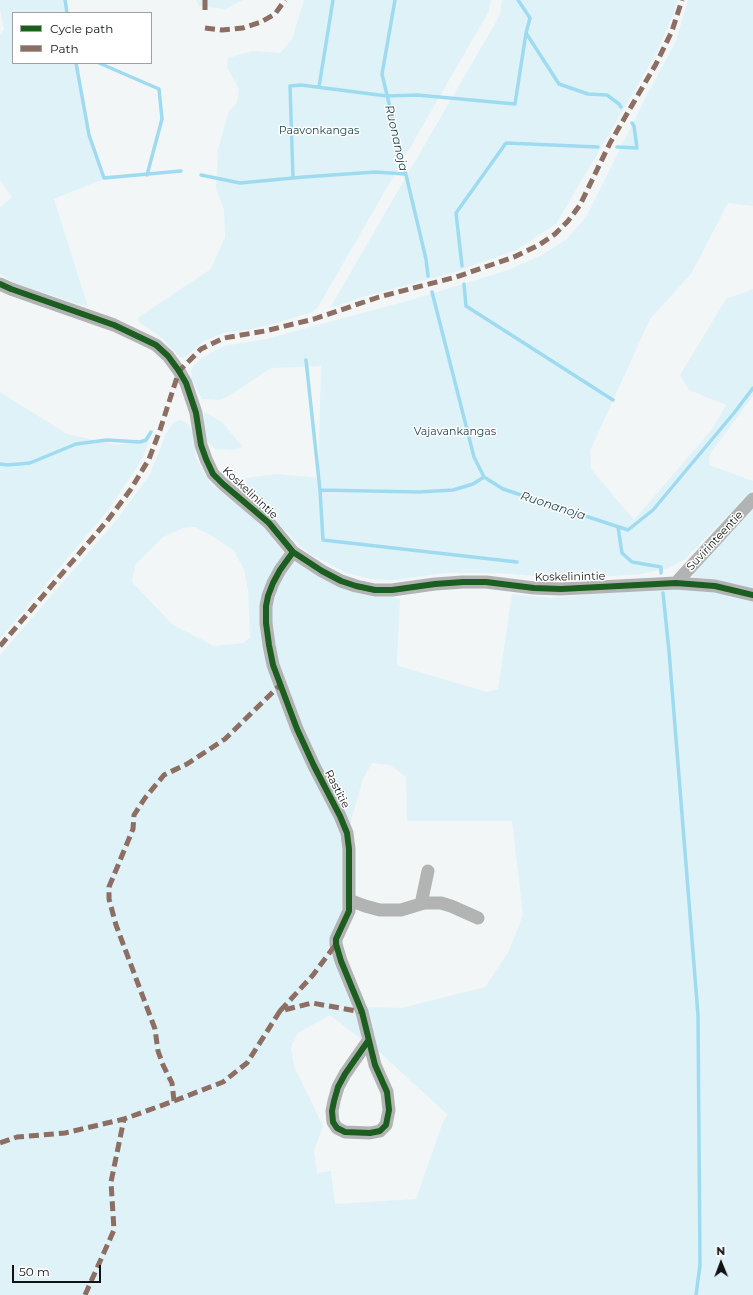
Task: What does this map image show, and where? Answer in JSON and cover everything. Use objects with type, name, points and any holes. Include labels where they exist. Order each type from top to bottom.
[{"type":"street","name":"Koskelinintie","points":[[0,284],[114,325],[156,345],[168,356],[180,371],[191,395],[196,413],[201,445],[213,474],[269,523],[293,552],[322,571],[341,581],[375,590],[392,590],[463,582],[486,582],[534,588],[560,589],[676,583],[715,586],[753,595]]},
{"type":"street","name":"Suvirinteentie","points":[[676,583],[753,499]]},
{"type":"street","name":"Rastitie","points":[[293,552],[280,570],[268,596],[266,618],[269,645],[273,665],[297,729],[347,833],[349,849],[349,911],[347,918],[338,934],[336,944],[341,961],[362,1012],[375,1065],[387,1092],[389,1110],[386,1125],[380,1130],[370,1133],[345,1132],[337,1128],[333,1122],[332,1112],[334,1101],[338,1087],[345,1074],[368,1041]]},
{"type":"street","points":[[421,904],[428,871]]},
{"type":"street","points":[[349,900],[380,910],[401,910],[432,902],[441,903],[478,918]]},
{"type":"green space","points":[[0,0],[67,0],[68,12],[12,12],[12,64],[76,64],[89,135],[106,178],[54,199],[88,307],[16,284],[0,274],[0,207],[12,197],[0,180],[0,35],[4,29],[0,9]]},
{"type":"green space","points":[[196,0],[243,0],[225,9],[199,6]]},
{"type":"green space","name":"Paavonkangas","points":[[304,0],[491,0],[489,11],[318,307],[312,312],[273,324],[223,333],[204,341],[184,358],[180,357],[158,335],[139,322],[138,319],[211,269],[225,237],[224,209],[216,188],[218,149],[229,111],[237,103],[239,89],[227,67],[228,58],[252,51],[280,53],[292,39]]},
{"type":"green space","points":[[502,0],[677,0],[674,13],[656,54],[556,224],[516,250],[455,272],[366,296],[330,308],[500,15]]},
{"type":"green space","name":"Vajavankangas","points":[[688,0],[753,0],[753,206],[728,203],[691,274],[650,319],[590,451],[591,469],[634,520],[713,428],[726,405],[689,390],[680,375],[726,299],[753,289],[753,396],[710,454],[709,465],[753,481],[753,490],[685,559],[669,568],[641,574],[575,579],[498,573],[445,573],[393,580],[372,579],[347,573],[310,554],[299,545],[252,497],[247,490],[246,478],[276,474],[318,478],[321,366],[271,368],[227,397],[219,400],[202,399],[192,379],[191,371],[195,364],[202,358],[224,346],[266,339],[411,300],[508,270],[542,255],[567,239],[586,217],[646,97],[676,41]]},
{"type":"green space","points":[[0,392],[67,434],[118,445],[138,440],[149,442],[140,463],[108,510],[0,639]]},
{"type":"green space","points":[[204,412],[222,422],[243,447],[234,450],[215,449],[207,441],[204,428]]},
{"type":"green space","points":[[181,420],[188,424],[193,433],[196,458],[210,483],[271,532],[286,557],[271,577],[264,596],[262,616],[266,653],[296,741],[341,829],[345,851],[344,906],[342,919],[333,934],[330,944],[358,1017],[362,1040],[330,1015],[298,1033],[291,1047],[294,1066],[323,1126],[314,1151],[317,1173],[331,1171],[335,1204],[416,1199],[443,1122],[448,1115],[378,1051],[366,1007],[402,1008],[485,987],[509,951],[523,915],[512,821],[407,821],[406,777],[390,765],[372,763],[363,779],[350,824],[305,737],[279,667],[272,634],[271,602],[280,580],[292,560],[334,582],[362,592],[386,594],[400,599],[397,663],[399,666],[487,692],[498,689],[512,594],[550,598],[633,590],[704,590],[753,599],[753,1295],[0,1295],[0,655],[115,522],[149,476],[167,432],[174,422]],"holes":[[[195,527],[214,537],[233,550],[244,569],[248,590],[250,638],[243,643],[214,646],[173,625],[132,582],[135,565],[163,537],[183,528]]]},
{"type":"green space","points":[[753,504],[753,588],[695,578],[692,572]]},
{"type":"waterway","points":[[65,0],[67,12]]},
{"type":"waterway","points":[[319,87],[333,0]]},
{"type":"waterway","name":"Ruonanoja","points":[[395,0],[382,74],[426,259],[428,276]]},
{"type":"waterway","points":[[293,178],[290,86],[301,85],[387,96],[417,95],[515,104],[526,33],[530,18],[518,0]]},
{"type":"waterway","points":[[526,33],[559,84],[588,94],[607,95],[621,107]]},
{"type":"waterway","points":[[76,64],[89,135],[104,178],[181,171]]},
{"type":"waterway","points":[[101,64],[159,89],[162,119],[147,175]]},
{"type":"waterway","points":[[617,147],[637,148],[634,126],[632,123]]},
{"type":"waterway","points":[[462,266],[456,213],[506,143],[598,147]]},
{"type":"waterway","points":[[201,175],[240,183],[375,172],[405,174]]},
{"type":"waterway","points":[[464,284],[466,306],[613,400]]},
{"type":"waterway","name":"Ruonanoja","points":[[432,292],[474,457],[484,477],[503,489],[628,530],[653,510],[753,388]]},
{"type":"waterway","points":[[306,360],[320,490],[419,492],[453,490],[473,484],[484,477]]},
{"type":"waterway","points":[[0,464],[7,465],[30,463],[76,444],[107,440],[140,442],[146,440],[151,432]]},
{"type":"waterway","points":[[320,490],[323,540],[517,562]]},
{"type":"waterway","points":[[618,527],[622,553],[632,562],[661,567],[661,573]]},
{"type":"waterway","points":[[663,593],[698,1015],[700,1265],[696,1295]]},
{"type":"marked path","points":[[205,0],[205,15]]},
{"type":"marked path","points":[[205,28],[222,30],[243,28],[261,22],[275,14],[285,0]]},
{"type":"marked path","points":[[0,646],[107,521],[131,489],[149,459],[179,371],[201,349],[224,338],[265,331],[314,319],[379,297],[456,277],[514,257],[539,245],[555,234],[568,221],[580,205],[610,143],[656,64],[672,31],[682,0]]},
{"type":"marked path","points":[[174,1101],[172,1083],[158,1051],[155,1029],[116,925],[109,899],[109,887],[133,829],[134,815],[145,798],[164,775],[187,764],[225,739],[280,685]]},
{"type":"marked path","points":[[280,1011],[313,975],[336,944]]},
{"type":"marked path","points":[[0,1143],[17,1137],[65,1133],[124,1119],[223,1082],[247,1063],[280,1011],[312,1003],[362,1012]]},
{"type":"marked path","points":[[85,1295],[114,1230],[111,1182],[124,1119]]},
{"type":"cycle path","points":[[0,284],[114,325],[156,345],[168,356],[186,383],[196,413],[201,445],[213,474],[269,523],[293,552],[322,571],[341,581],[375,590],[392,590],[463,582],[486,582],[534,588],[561,589],[676,583],[715,586],[753,595]]},
{"type":"cycle path","points":[[293,552],[280,570],[268,596],[266,606],[266,623],[269,645],[273,665],[297,729],[347,833],[349,849],[349,911],[336,939],[336,944],[341,961],[362,1012],[375,1065],[387,1092],[389,1110],[386,1125],[380,1131],[370,1133],[345,1132],[337,1128],[333,1122],[332,1111],[334,1101],[338,1087],[345,1074],[368,1041]]}]
